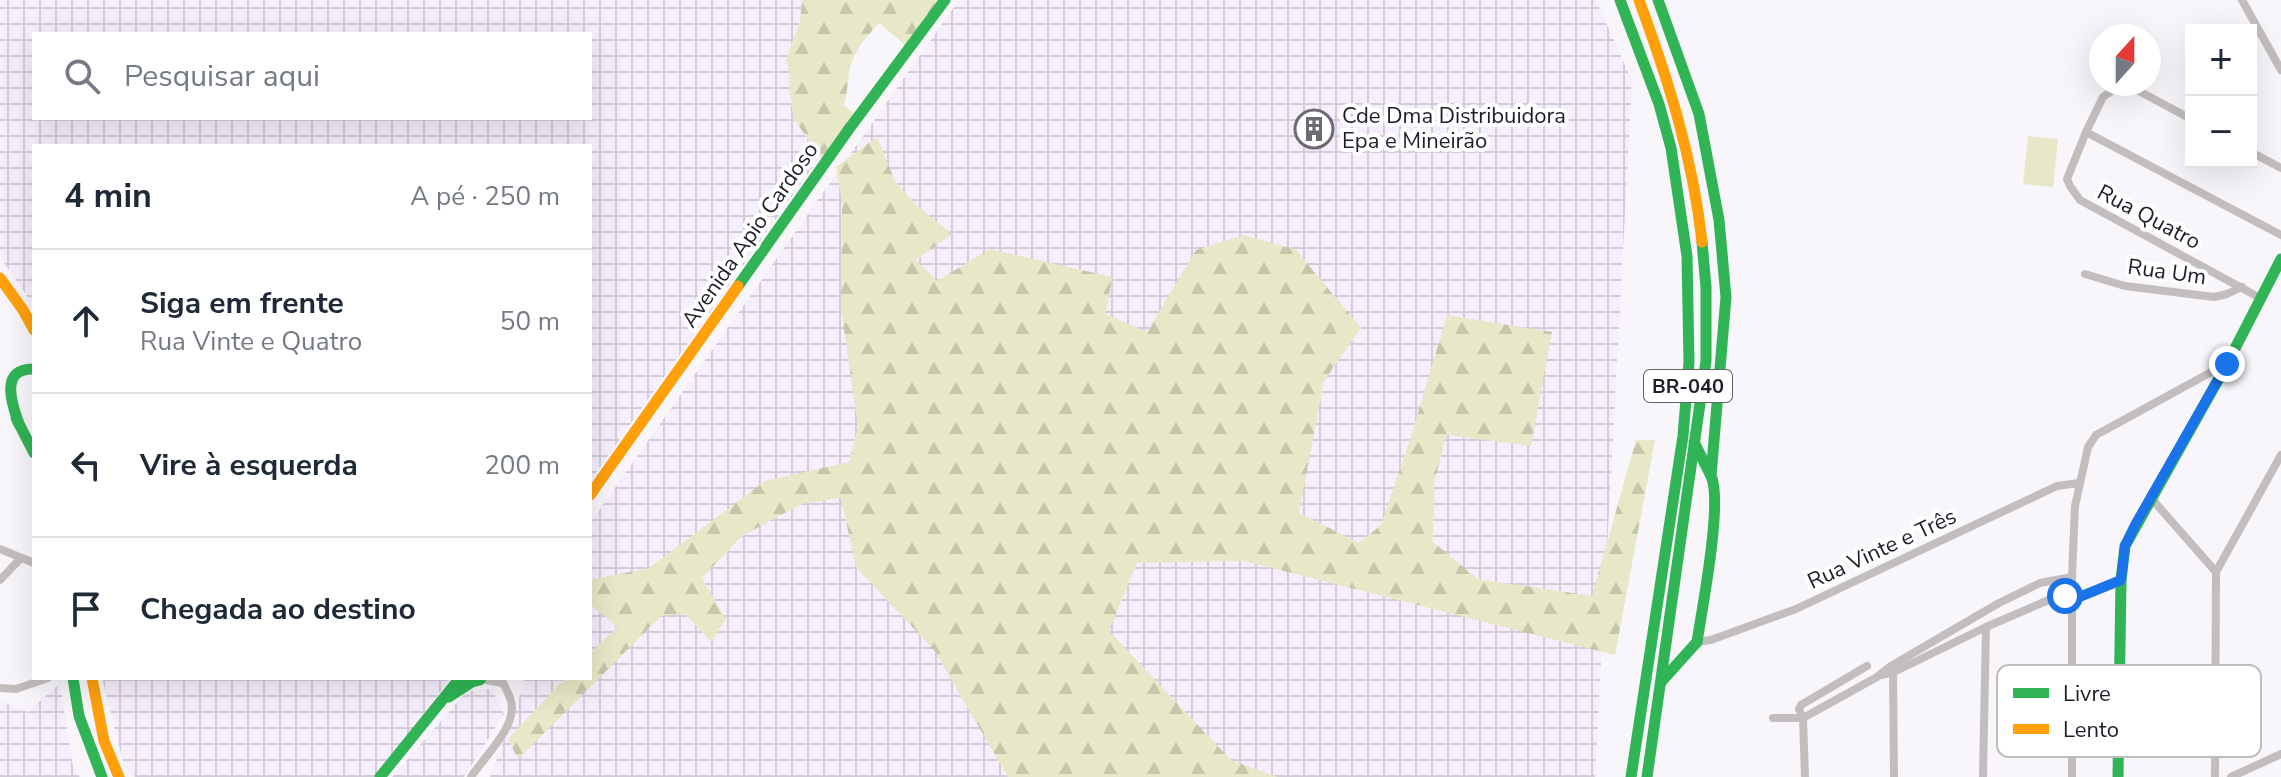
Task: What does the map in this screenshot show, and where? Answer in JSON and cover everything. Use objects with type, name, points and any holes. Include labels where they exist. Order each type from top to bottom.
[{"type":"main road","name":"Avenida Apio Cardoso","points":[[592,492],[849,129],[945,0]]},
{"type":"main road","name":"BR-040","points":[[1620,0],[1659,104],[1671,148],[1687,256],[1689,362],[1683,436],[1631,777]]},
{"type":"main road","name":"BR-040","points":[[1639,0],[1683,132],[1699,216],[1706,287],[1706,361],[1647,777]]},
{"type":"main road","points":[[1658,0],[1699,114],[1719,220],[1726,297],[1711,476]]},
{"type":"main road","points":[[2120,665],[2121,580],[2125,546],[2262,299],[2277,279],[2281,259]]},
{"type":"main road","points":[[0,278],[32,326]]},
{"type":"main road","points":[[32,368],[18,369],[11,378],[10,403],[32,449]]},
{"type":"main road","points":[[0,394],[19,424]]},
{"type":"main road","points":[[1661,683],[1697,642],[1715,514],[1715,484],[1694,442]]},
{"type":"main road","points":[[73,680],[79,716],[102,777]]},
{"type":"main road","points":[[92,680],[100,733],[119,777]]},
{"type":"main road","points":[[380,777],[459,680]]},
{"type":"main road","points":[[445,700],[479,680]]},
{"type":"main road","points":[[2118,757],[2118,777]]},
{"type":"street","points":[[2242,0],[2281,70]]},
{"type":"street","name":"Rua Quatro","points":[[2185,116],[2135,89],[2113,90],[2103,97],[2067,179],[2080,200],[2262,299]]},
{"type":"street","points":[[2086,132],[2281,235]]},
{"type":"street","points":[[2257,155],[2281,168]]},
{"type":"street","points":[[2272,230],[2281,222]]},
{"type":"street","name":"Rua Um","points":[[2085,274],[2125,286],[2214,297],[2242,287]]},
{"type":"street","points":[[2072,665],[2075,506],[2088,447],[2096,435],[2227,364]]},
{"type":"street","points":[[2216,665],[2216,572],[2281,455]]},
{"type":"street","name":"Rua Vinte e Três","points":[[1697,642],[1711,640],[1796,609],[2057,486],[2079,483]]},
{"type":"street","points":[[2151,498],[2216,572]]},
{"type":"street","points":[[0,549],[32,562]]},
{"type":"street","points":[[0,580],[21,558]]},
{"type":"street","points":[[1773,718],[1803,718],[1892,669],[1999,603],[2040,583],[2072,577]]},
{"type":"street","points":[[1892,669],[2058,596],[2072,600],[2121,580]]},
{"type":"street","points":[[1983,777],[1986,627]]},
{"type":"street","points":[[1805,777],[1801,705],[1867,666]]},
{"type":"street","points":[[1892,669],[1894,777]]},
{"type":"street","points":[[0,688],[16,689],[42,680]]},
{"type":"street","points":[[471,777],[511,719],[512,703],[502,680]]},
{"type":"street","points":[[2231,777],[2281,754]]},
{"type":"street","points":[[2215,757],[2215,777]]},
{"type":"shaded area","points":[[0,0],[802,0],[800,22],[786,59],[789,88],[794,119],[820,157],[592,478],[592,144],[32,144],[32,303],[0,257]]},
{"type":"shaded area","points":[[959,0],[1596,0],[1632,81],[1595,777],[490,777],[523,680],[592,680],[592,520]]},
{"type":"shaded area","points":[[102,680],[449,680],[376,777],[135,777],[124,766]]},
{"type":"shaded area","points":[[60,683],[73,768],[80,777],[0,777],[0,701],[28,712]]},
{"type":"shaded area","points":[[492,689],[504,714],[464,777],[392,777],[467,691]]},
{"type":"green space","points":[[802,0],[939,0],[906,46],[879,23],[856,52],[844,105],[855,115],[823,161],[794,119],[789,88],[786,59],[800,22]]},
{"type":"green space","points":[[2028,136],[2058,139],[2053,187],[2023,184]]},
{"type":"green space","points":[[877,137],[895,181],[915,204],[952,234],[916,260],[937,281],[990,249],[1112,277],[1106,314],[1147,332],[1196,250],[1244,235],[1296,250],[1361,328],[1324,381],[1299,513],[1359,543],[1381,525],[1447,315],[1552,332],[1531,446],[1446,435],[1434,484],[1433,542],[1478,579],[1592,596],[1636,440],[1655,440],[1615,655],[1244,561],[1137,563],[1109,631],[1231,760],[1278,777],[1008,777],[934,650],[856,567],[841,498],[802,504],[742,536],[702,578],[726,619],[711,642],[685,614],[661,616],[518,759],[508,739],[563,680],[592,680],[592,651],[617,627],[592,606],[592,580],[649,568],[765,481],[849,462],[858,427],[841,308],[842,202],[836,167]]},
{"type":"traffic: fast","points":[[738,286],[945,0]]},
{"type":"traffic: fast","points":[[1620,0],[1659,104],[1671,148],[1687,256],[1689,362],[1683,436],[1631,777]]},
{"type":"traffic: fast","points":[[1658,0],[1699,114],[1719,220],[1726,297],[1711,476],[1715,508],[1697,642]]},
{"type":"traffic: fast","points":[[1647,777],[1706,361],[1706,287],[1702,242]]},
{"type":"traffic: fast","points":[[2120,665],[2121,580],[2125,546],[2227,364],[2281,259]]},
{"type":"traffic: fast","points":[[19,424],[11,397],[12,380],[23,370],[32,369]]},
{"type":"traffic: fast","points":[[16,418],[32,449]]},
{"type":"traffic: fast","points":[[1694,442],[1711,476]]},
{"type":"traffic: fast","points":[[1661,682],[1697,642]]},
{"type":"traffic: fast","points":[[73,680],[79,716],[102,777]]},
{"type":"traffic: fast","points":[[380,777],[458,680]]},
{"type":"traffic: fast","points":[[449,697],[480,680]]},
{"type":"traffic: fast","points":[[2118,757],[2118,777]]},
{"type":"traffic: slow","points":[[1639,0],[1678,119],[1702,242]]},
{"type":"traffic: slow","points":[[0,278],[32,326]]},
{"type":"traffic: slow","points":[[592,492],[738,286]]},
{"type":"traffic: slow","points":[[92,680],[104,741],[119,777]]},
{"type":"place","name":"Cde Dma Distribuidora Epa e Mineirão","points":[[1314,129]]},
{"type":"route","points":[[2065,596],[2072,600],[2121,580],[2125,546],[2135,525],[2227,364]]}]
